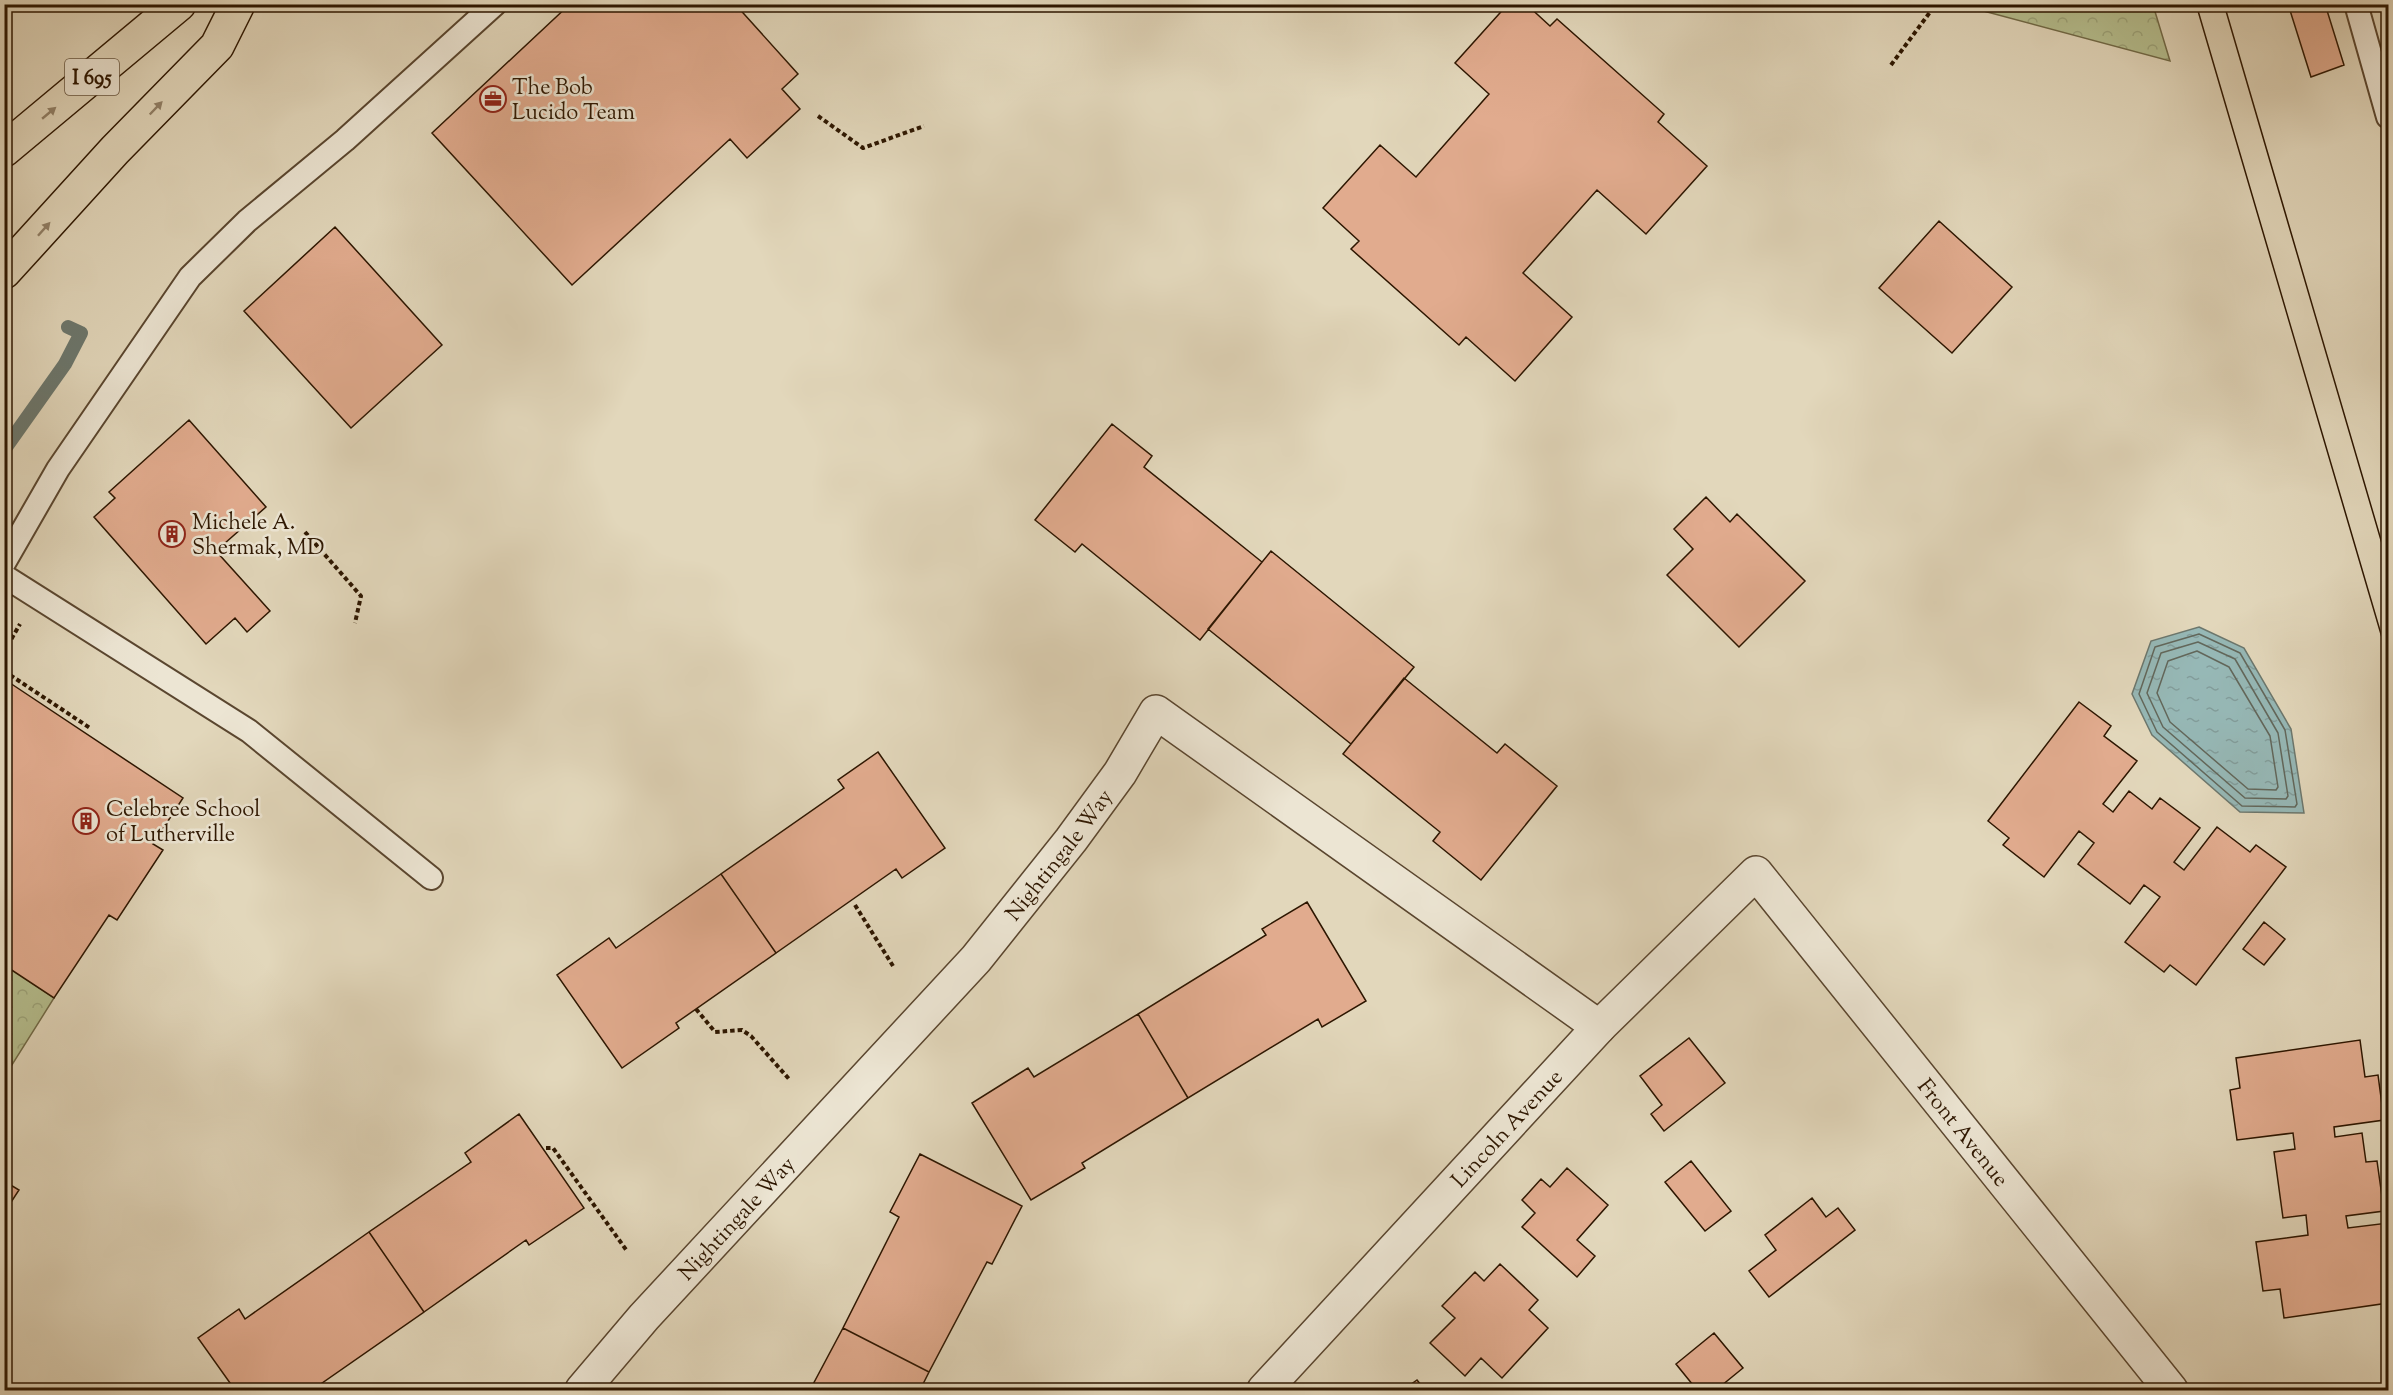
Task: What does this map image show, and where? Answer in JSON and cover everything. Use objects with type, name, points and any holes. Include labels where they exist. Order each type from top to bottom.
[{"type":"highway","name":"I 695","points":[[4,150],[179,4]]},
{"type":"highway","points":[[4,272],[115,150],[217,46],[238,4]]},
{"type":"street","name":"Nightingale Way","points":[[582,1390],[644,1317],[976,959],[1023,904],[1120,773],[1156,712],[1599,1027]]},
{"type":"street","name":"Lincoln Avenue","points":[[1264,1390],[1599,1027],[1756,873]]},
{"type":"street","name":"Front Avenue","points":[[1756,873],[2171,1390]]},
{"type":"lane","points":[[4,563],[58,469],[190,277],[247,221],[345,140],[495,4]]},
{"type":"lane","points":[[2356,4],[2388,117]]},
{"type":"lane","points":[[4,576],[249,731],[431,878]]},
{"type":"path","points":[[1891,65],[1936,4]]},
{"type":"path","points":[[818,116],[863,148],[924,126]]},
{"type":"path","points":[[305,532],[362,596],[355,623]]},
{"type":"path","points":[[4,652],[25,616]]},
{"type":"path","points":[[4,671],[90,728]]},
{"type":"path","points":[[855,905],[893,966]]},
{"type":"path","points":[[696,1010],[715,1032],[742,1030],[751,1036],[789,1079]]},
{"type":"path","points":[[546,1149],[553,1148],[627,1251]]},
{"type":"green space","points":[[1961,5],[2153,5],[2170,61]]},
{"type":"green space","points":[[5,965],[54,998],[5,1076]]},
{"type":"water","points":[[2199,627],[2244,648],[2291,729],[2304,813],[2240,812],[2152,735],[2132,694],[2151,641]]},
{"type":"building","points":[[570,4],[735,4],[798,74],[782,89],[800,109],[747,158],[730,139],[572,285],[432,133]]},
{"type":"building","points":[[1508,4],[1526,4],[1550,26],[1557,19],[1664,114],[1658,122],[1707,166],[1646,234],[1597,190],[1523,273],[1572,317],[1515,381],[1466,337],[1459,345],[1351,249],[1359,241],[1323,208],[1380,145],[1416,177],[1489,94],[1455,63]]},
{"type":"building","points":[[2288,4],[2325,4],[2344,65],[2311,77]]},
{"type":"building","points":[[1939,221],[2012,287],[1952,353],[1879,288]]},
{"type":"building","points":[[335,227],[442,345],[351,428],[244,311]]},
{"type":"building","name":"Michele A. Shermak, MD","points":[[189,420],[266,507],[216,551],[270,611],[247,632],[235,618],[206,644],[94,517],[115,498],[109,492]]},
{"type":"building","points":[[1112,424],[1152,456],[1144,467],[1262,562],[1200,640],[1082,544],[1075,552],[1035,520]]},
{"type":"building","points":[[1706,497],[1730,522],[1737,514],[1805,581],[1739,647],[1667,575],[1693,549],[1674,529]]},
{"type":"building","points":[[1271,551],[1414,667],[1351,744],[1208,629]]},
{"type":"building","points":[[1404,678],[1497,753],[1505,744],[1557,786],[1481,880],[1433,841],[1440,832],[1343,754]]},
{"type":"building","name":"Celebree School of Lutherville","points":[[4,679],[183,798],[153,844],[163,850],[117,920],[109,915],[54,998],[4,965]]},
{"type":"building","points":[[2079,702],[2111,726],[2104,736],[2137,761],[2103,804],[2113,812],[2129,791],[2152,809],[2160,798],[2200,828],[2174,862],[2184,870],[2217,827],[2250,852],[2256,845],[2286,867],[2196,985],[2170,965],[2164,972],[2125,942],[2160,897],[2144,885],[2130,904],[2078,864],[2094,843],[2079,831],[2044,877],[2003,845],[2009,838],[1988,821]]},
{"type":"building","points":[[878,752],[945,848],[902,878],[896,869],[776,953],[721,874],[844,788],[838,780]]},
{"type":"building","points":[[721,874],[776,953],[676,1023],[679,1028],[622,1068],[557,975],[609,938],[616,948]]},
{"type":"building","points":[[1307,902],[1366,1001],[1322,1027],[1318,1019],[1188,1098],[1138,1014],[1266,935],[1262,929]]},
{"type":"building","points":[[2264,922],[2285,939],[2264,965],[2243,949]]},
{"type":"building","points":[[1138,1014],[1188,1098],[1082,1163],[1085,1168],[1031,1200],[972,1103],[1028,1068],[1034,1077]]},
{"type":"building","points":[[1689,1038],[1725,1083],[1664,1131],[1651,1114],[1662,1105],[1640,1076]]},
{"type":"building","points":[[2360,1040],[2365,1077],[2378,1075],[2384,1120],[2334,1127],[2335,1137],[2362,1133],[2366,1162],[2377,1161],[2384,1211],[2346,1216],[2348,1228],[2388,1223],[2388,1303],[2284,1318],[2280,1289],[2263,1291],[2256,1242],[2308,1235],[2306,1215],[2283,1218],[2274,1152],[2295,1149],[2293,1133],[2237,1140],[2230,1090],[2240,1088],[2236,1058]]},
{"type":"building","points":[[519,1114],[584,1208],[529,1245],[526,1240],[424,1312],[369,1232],[471,1162],[465,1153]]},
{"type":"building","points":[[2388,1140],[2388,1166],[2386,1166],[2382,1141]]},
{"type":"building","points":[[920,1154],[1022,1206],[992,1264],[987,1262],[929,1372],[843,1328],[899,1217],[890,1212]]},
{"type":"building","points":[[1691,1161],[1731,1211],[1705,1231],[1665,1182]]},
{"type":"building","points":[[1567,1168],[1608,1205],[1577,1240],[1595,1256],[1577,1277],[1522,1227],[1535,1213],[1522,1200],[1541,1179],[1550,1187]]},
{"type":"building","points":[[4,1181],[19,1190],[4,1213]]},
{"type":"building","points":[[1812,1198],[1826,1217],[1838,1208],[1855,1230],[1769,1297],[1749,1271],[1776,1250],[1765,1235]]},
{"type":"building","points":[[369,1232],[424,1312],[312,1390],[235,1390],[198,1338],[239,1309],[245,1319]]},
{"type":"building","points":[[1500,1264],[1538,1300],[1529,1310],[1548,1328],[1502,1378],[1481,1358],[1465,1376],[1430,1343],[1455,1318],[1442,1306],[1475,1272],[1484,1281]]},
{"type":"building","points":[[843,1328],[929,1372],[920,1390],[810,1390]]},
{"type":"building","points":[[1714,1333],[1743,1368],[1716,1390],[1697,1390],[1676,1364]]},
{"type":"building","points":[[1417,1380],[1425,1390],[1403,1390]]},
{"type":"waterway","points":[[4,450],[65,364],[81,333],[68,327]]},
{"type":"tram line","points":[[2196,4],[2388,658]]},
{"type":"tram line","points":[[2224,4],[2388,564]]},
{"type":"place","name":"The Bob Lucido Team","points":[[493,99]]},
{"type":"place","name":"Michele A. Shermak, MD","points":[[172,534]]},
{"type":"place","name":"Celebree School of Lutherville","points":[[86,821]]}]
